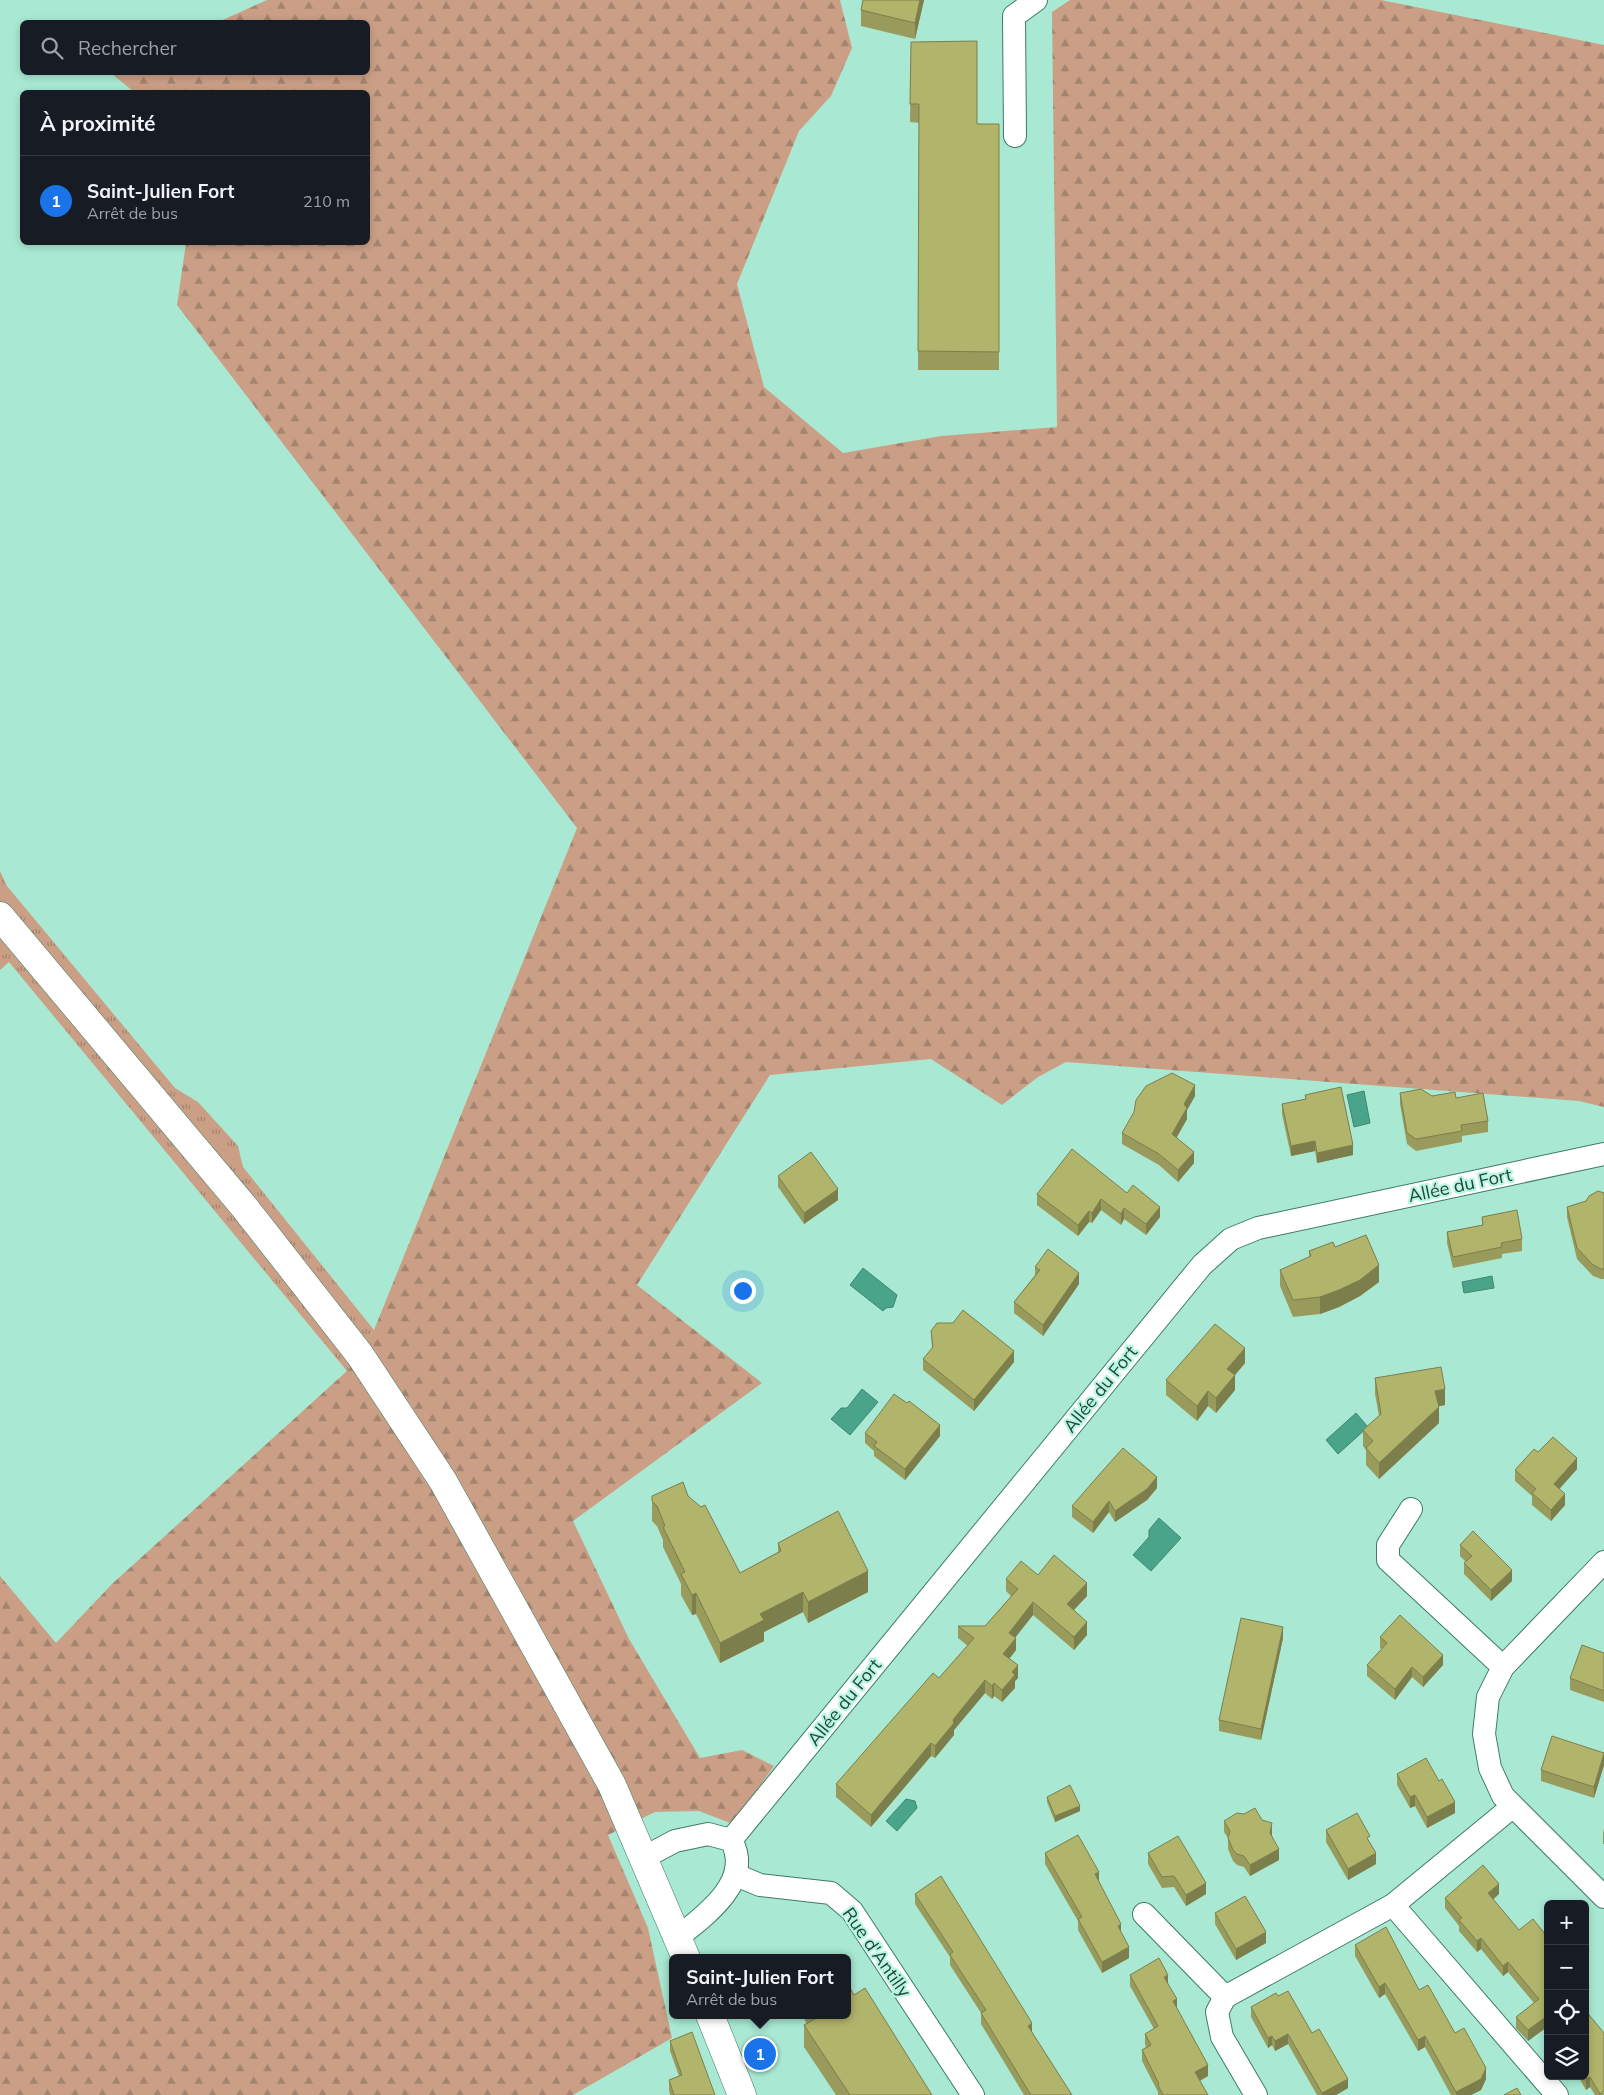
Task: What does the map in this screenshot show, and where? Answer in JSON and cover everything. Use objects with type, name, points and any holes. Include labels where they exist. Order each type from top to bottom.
[{"type":"main road","points":[[0,916],[245,1208],[360,1354],[443,1481],[612,1785],[645,1857],[682,1947]]},
{"type":"main road","points":[[712,2019],[742,2095]]},
{"type":"street","points":[[1015,136],[1014,16],[1036,0]]},
{"type":"street","name":"Allée du Fort","points":[[731,1840],[1202,1265],[1231,1239],[1258,1228],[1604,1154]]},
{"type":"street","points":[[1411,1509],[1388,1545],[1388,1560],[1503,1668]]},
{"type":"street","points":[[1604,1562],[1503,1668],[1488,1697],[1484,1734],[1490,1768],[1503,1796],[1604,1897]]},
{"type":"street","points":[[1256,2095],[1222,2037],[1217,2012],[1225,1997],[1393,1905],[1512,1807]]},
{"type":"street","points":[[645,1857],[675,1841],[708,1834],[731,1840],[737,1851],[736,1875],[722,1898],[702,1918],[682,1947]]},
{"type":"street","name":"Rue d'Antilly","points":[[736,1875],[760,1885],[832,1894],[852,1911],[973,2095]]},
{"type":"street","points":[[1393,1905],[1557,2095]]},
{"type":"street","points":[[1144,1914],[1225,1997]]},
{"type":"green space","points":[[267,0],[840,0],[852,48],[831,96],[799,131],[737,284],[764,387],[843,453],[941,436],[1057,427],[1052,12],[1070,0],[1381,0],[1604,45],[1604,1107],[1579,1101],[1066,1062],[1038,1077],[1002,1105],[931,1059],[770,1075],[637,1285],[762,1383],[573,1521],[629,1639],[700,1758],[742,1750],[774,1766],[733,1824],[699,1811],[655,1812],[608,1835],[648,1928],[672,2038],[573,2095],[0,2095],[0,1576],[56,1643],[112,1584],[347,1371],[360,1355],[374,1330],[577,828],[177,305],[186,245],[370,245],[370,90],[132,90],[113,75],[370,75],[370,20],[222,20]]},
{"type":"green space","points":[[0,871],[7,886],[175,1088],[198,1102],[238,1146],[243,1167],[374,1330],[360,1355],[347,1371],[9,962],[0,970]]},
{"type":"shaded area","points":[[1364,1091],[1370,1123],[1354,1127],[1347,1095]]},
{"type":"shaded area","points":[[863,1268],[897,1295],[893,1307],[886,1308],[883,1311],[850,1285]]},
{"type":"shaded area","points":[[1492,1276],[1494,1288],[1464,1293],[1462,1282]]},
{"type":"shaded area","points":[[862,1389],[878,1402],[850,1435],[831,1419],[841,1408],[847,1408]]},
{"type":"shaded area","points":[[1356,1413],[1368,1427],[1338,1454],[1326,1440]]},
{"type":"shaded area","points":[[1159,1518],[1181,1538],[1151,1571],[1133,1555],[1149,1537],[1149,1530]]},
{"type":"shaded area","points":[[906,1799],[915,1801],[917,1808],[897,1831],[886,1821]]},
{"type":"building","points":[[863,0],[920,0],[915,23],[861,10]]},
{"type":"building","points":[[977,41],[977,124],[999,124],[999,352],[918,351],[919,104],[910,104],[911,42]]},
{"type":"building","points":[[1172,1073],[1195,1085],[1184,1104],[1187,1108],[1172,1134],[1194,1152],[1178,1170],[1159,1154],[1122,1133],[1134,1112],[1136,1100],[1146,1086]]},
{"type":"building","points":[[1341,1087],[1353,1145],[1317,1153],[1315,1141],[1291,1146],[1282,1104],[1306,1099],[1305,1095]]},
{"type":"building","points":[[1421,1089],[1432,1096],[1455,1092],[1456,1098],[1483,1093],[1488,1121],[1461,1125],[1462,1131],[1416,1139],[1407,1133],[1400,1093]]},
{"type":"building","points":[[1072,1149],[1127,1193],[1133,1185],[1160,1207],[1146,1224],[1124,1208],[1121,1214],[1101,1199],[1092,1213],[1089,1211],[1078,1225],[1037,1194]]},
{"type":"building","points":[[811,1152],[838,1189],[804,1213],[778,1176]]},
{"type":"building","points":[[1598,1191],[1604,1193],[1604,1269],[1593,1265],[1577,1248],[1567,1207],[1586,1201],[1589,1196]]},
{"type":"building","points":[[1517,1210],[1522,1239],[1501,1243],[1502,1247],[1453,1257],[1447,1232],[1483,1225],[1482,1217]]},
{"type":"building","points":[[1366,1235],[1379,1265],[1360,1280],[1339,1290],[1320,1297],[1293,1300],[1280,1270],[1311,1256],[1309,1251],[1333,1242],[1335,1247]]},
{"type":"building","points":[[1048,1249],[1079,1273],[1043,1325],[1014,1302],[1040,1270],[1035,1267]]},
{"type":"building","points":[[963,1310],[1014,1351],[974,1400],[923,1359],[933,1347],[931,1331],[937,1323],[953,1323]]},
{"type":"building","points":[[1215,1324],[1245,1348],[1227,1369],[1235,1375],[1216,1398],[1208,1391],[1197,1406],[1166,1380]]},
{"type":"building","points":[[1441,1367],[1445,1389],[1435,1391],[1439,1407],[1379,1463],[1366,1448],[1373,1441],[1363,1430],[1381,1414],[1375,1378]]},
{"type":"building","points":[[894,1394],[907,1403],[909,1401],[940,1425],[905,1469],[874,1446],[877,1442],[865,1433]]},
{"type":"building","points":[[1553,1437],[1577,1458],[1554,1484],[1565,1494],[1551,1510],[1532,1493],[1536,1489],[1515,1470],[1534,1449],[1538,1452]]},
{"type":"building","points":[[1123,1448],[1157,1477],[1147,1489],[1115,1511],[1109,1501],[1093,1522],[1072,1506]]},
{"type":"building","points":[[683,1482],[688,1496],[701,1507],[705,1505],[740,1573],[781,1551],[778,1543],[838,1511],[868,1571],[808,1602],[803,1592],[760,1614],[764,1620],[720,1643],[696,1593],[692,1595],[681,1574],[685,1572],[663,1527],[665,1526],[657,1506],[652,1501],[652,1496]]},
{"type":"building","points":[[1473,1531],[1512,1570],[1491,1590],[1464,1563],[1472,1556],[1460,1545]]},
{"type":"building","points":[[1054,1555],[1087,1583],[1067,1604],[1087,1622],[1074,1637],[1033,1602],[1009,1633],[1016,1638],[1003,1654],[1018,1665],[1012,1672],[1015,1675],[1002,1690],[994,1683],[992,1686],[985,1680],[935,1746],[931,1743],[871,1815],[836,1784],[933,1673],[939,1678],[974,1638],[958,1626],[985,1626],[1018,1589],[1006,1579],[1021,1561],[1038,1575]]},
{"type":"building","points":[[1400,1615],[1443,1655],[1423,1677],[1412,1667],[1395,1689],[1367,1665],[1387,1643],[1380,1637]]},
{"type":"building","points":[[1241,1618],[1283,1627],[1261,1729],[1219,1720]]},
{"type":"building","points":[[1582,1645],[1604,1653],[1604,1691],[1570,1678]]},
{"type":"building","points":[[1552,1736],[1604,1753],[1594,1787],[1541,1770]]},
{"type":"building","points":[[1426,1758],[1439,1781],[1442,1779],[1455,1802],[1427,1817],[1415,1795],[1410,1797],[1397,1774]]},
{"type":"building","points":[[1070,1785],[1080,1806],[1055,1816],[1047,1797]]},
{"type":"building","points":[[1255,1808],[1262,1820],[1272,1823],[1270,1833],[1279,1849],[1250,1865],[1244,1856],[1237,1854],[1233,1850],[1228,1838],[1230,1831],[1224,1821],[1237,1813],[1244,1814]]},
{"type":"building","points":[[1357,1813],[1370,1836],[1367,1838],[1376,1853],[1348,1869],[1326,1830]]},
{"type":"building","points":[[1078,1835],[1099,1872],[1095,1874],[1121,1924],[1118,1926],[1129,1947],[1102,1962],[1078,1919],[1082,1917],[1045,1853]]},
{"type":"building","points":[[1178,1836],[1206,1883],[1186,1895],[1174,1876],[1162,1877],[1148,1853]]},
{"type":"building","points":[[1483,1865],[1499,1884],[1488,1893],[1519,1930],[1533,1919],[1544,1933],[1544,2018],[1528,2030],[1516,2017],[1539,1999],[1508,1962],[1503,1966],[1481,1938],[1477,1941],[1459,1920],[1462,1918],[1445,1898]]},
{"type":"building","points":[[941,1876],[1032,2023],[1028,2026],[1072,2095],[1031,2095],[981,2013],[986,2010],[950,1955],[953,1952],[915,1894]]},
{"type":"building","points":[[1245,1896],[1266,1932],[1236,1949],[1215,1913]]},
{"type":"building","points":[[1386,1927],[1419,1990],[1428,1985],[1455,2033],[1464,2028],[1486,2068],[1481,2079],[1456,2092],[1425,2036],[1418,2040],[1385,1983],[1379,1987],[1355,1945]]},
{"type":"building","points":[[1159,1958],[1168,1975],[1164,1977],[1177,1999],[1173,2001],[1208,2065],[1195,2072],[1208,2095],[1163,2095],[1142,2050],[1151,2045],[1145,2034],[1158,2026],[1130,1975]]},
{"type":"building","points":[[865,1988],[932,2095],[850,2095],[804,2025],[815,2019],[851,2019],[851,1990],[854,1995]]},
{"type":"building","points":[[1288,1991],[1312,2033],[1319,2029],[1348,2079],[1322,2093],[1288,2034],[1275,2041],[1272,2036],[1268,2038],[1251,2007],[1276,1993],[1278,1996]]},
{"type":"building","points":[[1589,2015],[1604,2033],[1604,2091],[1600,2094],[1590,2077]]},
{"type":"building","points":[[692,2032],[715,2095],[674,2095],[669,2080],[682,2075],[670,2041]]},
{"type":"building","points":[[1517,2088],[1521,2095],[1504,2095]]},
{"type":"place","name":"Saint-Julien Fort","points":[[760,2054]]}]
